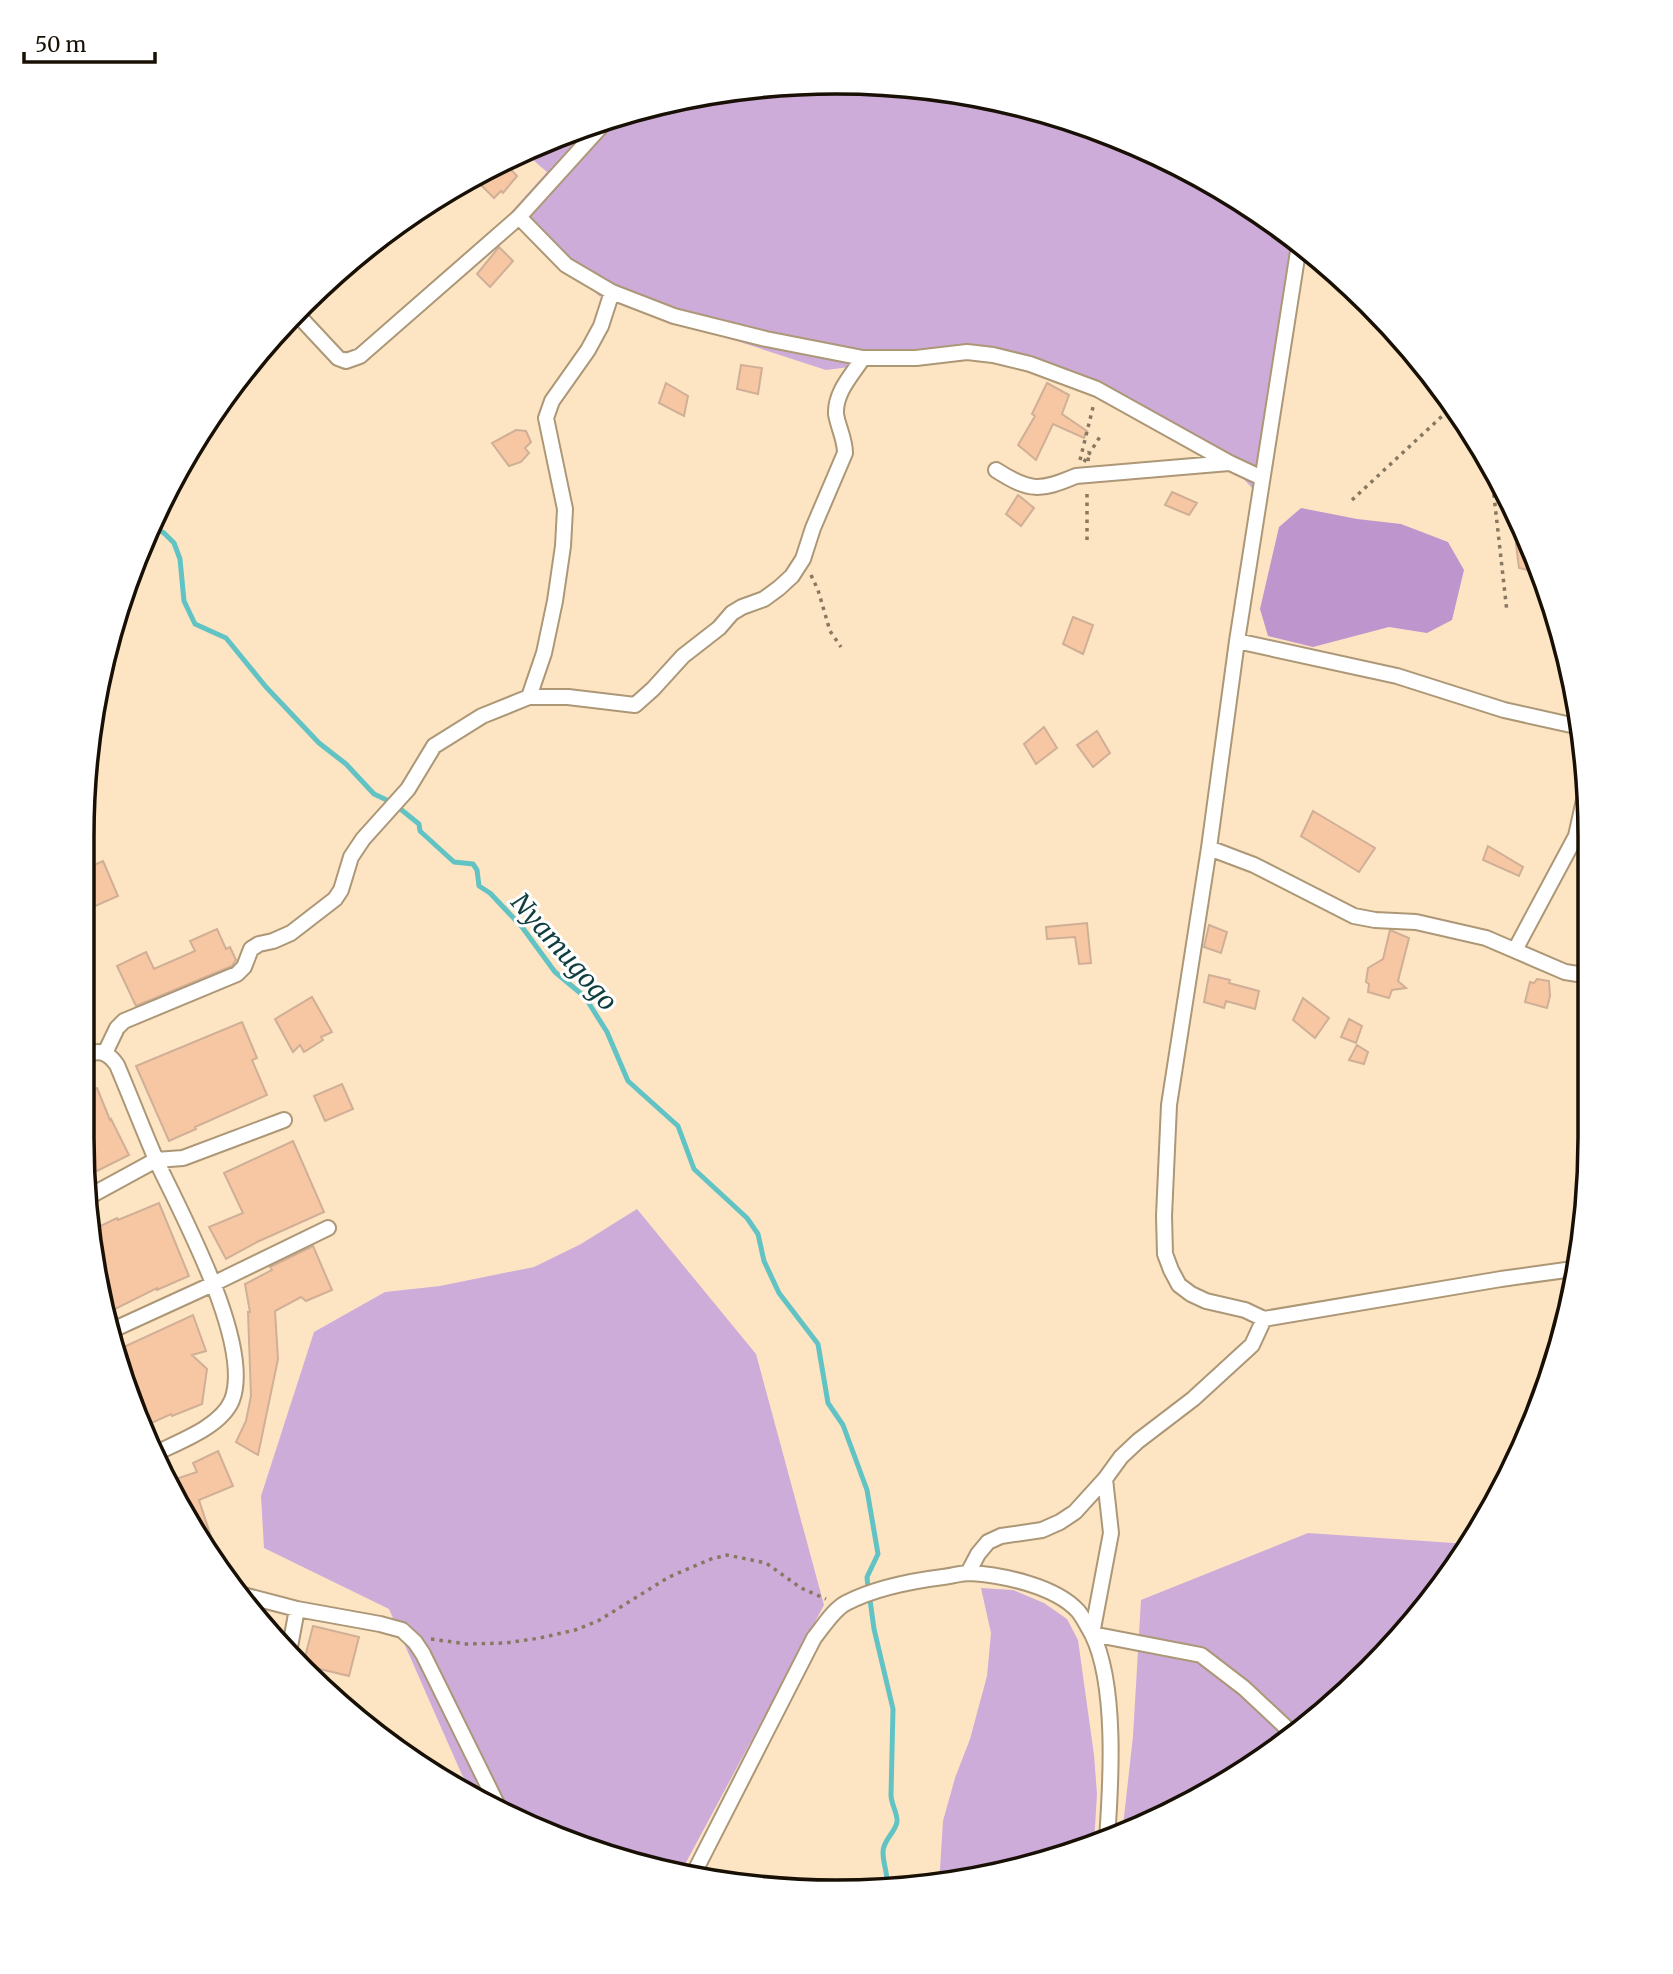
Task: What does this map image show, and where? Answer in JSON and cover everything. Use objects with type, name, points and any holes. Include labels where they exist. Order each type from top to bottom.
[{"type":"street","points":[[303,321],[338,358],[346,361],[360,356],[519,217],[592,136]]},
{"type":"street","points":[[519,217],[566,265],[612,292],[674,316],[766,339],[863,358],[916,358],[967,352],[1030,364],[1097,389],[1262,478]]},
{"type":"street","points":[[1298,256],[1237,641],[1209,848],[1169,1105],[1164,1216],[1166,1254],[1179,1285],[1191,1294],[1206,1301],[1245,1310],[1264,1319],[1566,1270]]},
{"type":"street","points":[[528,697],[544,653],[563,546],[565,509],[546,418],[552,401],[588,350],[601,326],[612,292]]},
{"type":"street","points":[[105,1053],[117,1028],[124,1021],[236,974],[244,967],[251,949],[291,933],[335,899],[341,890],[351,857],[363,839],[408,789],[434,746],[482,716],[528,697],[568,697],[635,705],[683,656],[719,628],[732,613],[779,588],[792,576],[803,559],[813,528],[845,453],[845,442],[836,413],[840,391],[863,358]]},
{"type":"street","points":[[996,470],[1011,480],[1039,488],[1082,476],[1230,463]]},
{"type":"street","points":[[1237,641],[1396,676],[1504,710],[1569,725]]},
{"type":"street","points":[[1516,950],[1578,828]]},
{"type":"street","points":[[1209,848],[1264,870],[1354,916],[1416,922],[1486,938],[1552,967],[1578,974]]},
{"type":"street","points":[[94,1053],[105,1053],[117,1065],[156,1160],[213,1284],[231,1336],[236,1385],[224,1414],[211,1425],[164,1449]]},
{"type":"street","points":[[97,1192],[156,1160],[183,1158],[284,1120]]},
{"type":"street","points":[[119,1327],[328,1228]]},
{"type":"street","points":[[968,1573],[988,1542],[1001,1536],[1042,1530],[1075,1512],[1121,1457],[1193,1399],[1252,1345],[1264,1319]]},
{"type":"street","points":[[1092,1634],[1111,1533],[1105,1479]]},
{"type":"street","points":[[698,1866],[814,1638],[830,1617],[844,1604],[904,1584],[968,1573],[1020,1581],[1055,1594],[1078,1611],[1092,1634],[1101,1655],[1107,1689],[1110,1756],[1107,1828]]},
{"type":"street","points":[[256,1598],[297,1609],[380,1623],[402,1630],[415,1642],[493,1795]]},
{"type":"street","points":[[291,1640],[297,1609]]},
{"type":"street","points":[[1092,1634],[1201,1655],[1244,1688],[1286,1727]]},
{"type":"path","points":[[1087,540],[1082,476],[1097,389]]},
{"type":"path","points":[[1352,500],[1445,413]]},
{"type":"path","points":[[1082,476],[1089,451],[1101,435]]},
{"type":"path","points":[[1082,476],[1089,451]]},
{"type":"path","points":[[1495,494],[1507,612]]},
{"type":"path","points":[[803,559],[818,590],[830,631],[841,647]]},
{"type":"path","points":[[415,1642],[435,1639],[467,1644],[506,1643],[575,1630],[598,1621],[669,1577],[727,1555],[766,1563],[801,1588],[844,1604]]},
{"type":"shaded area","points":[[836,94],[933,101],[1029,120],[1075,134],[1165,171],[1249,220],[1296,254],[1261,498],[1242,477],[1079,387],[961,353],[826,370],[599,296],[511,212],[547,172],[533,160],[598,134],[644,120],[740,101]]},
{"type":"shaded area","points":[[1301,508],[1401,524],[1448,542],[1464,570],[1452,620],[1427,633],[1389,627],[1313,647],[1268,636],[1260,609],[1279,527]]},
{"type":"shaded area","points":[[637,1209],[756,1354],[824,1605],[685,1864],[598,1840],[553,1823],[466,1780],[389,1609],[264,1548],[261,1496],[314,1332],[385,1292],[440,1286],[534,1267],[581,1244]]},
{"type":"shaded area","points":[[1308,1533],[1457,1543],[1394,1627],[1326,1695],[1288,1726],[1208,1780],[1124,1821],[1133,1736],[1141,1600]]},
{"type":"shaded area","points":[[981,1588],[1013,1590],[1044,1603],[1067,1619],[1078,1640],[1094,1755],[1097,1794],[1095,1833],[1029,1854],[939,1872],[943,1821],[987,1676],[991,1633]]},
{"type":"building","points":[[511,170],[517,176],[503,193],[501,191],[494,198],[482,186]]},
{"type":"building","points":[[499,247],[513,261],[490,287],[477,274]]},
{"type":"building","points":[[741,365],[762,368],[758,394],[737,389]]},
{"type":"building","points":[[666,383],[688,396],[684,416],[659,403]]},
{"type":"building","points":[[1047,383],[1069,395],[1062,414],[1087,431],[1084,438],[1053,424],[1036,460],[1018,445],[1035,416],[1032,414]]},
{"type":"building","points":[[516,430],[526,431],[531,442],[525,448],[529,453],[521,462],[509,466],[492,443]]},
{"type":"building","points":[[1172,492],[1197,503],[1189,515],[1165,505]]},
{"type":"building","points":[[1018,495],[1034,508],[1021,526],[1006,514]]},
{"type":"building","points":[[1516,544],[1528,570],[1519,568]]},
{"type":"building","points":[[1073,617],[1093,625],[1083,654],[1063,644]]},
{"type":"building","points":[[1044,727],[1057,748],[1036,764],[1024,744]]},
{"type":"building","points":[[1097,731],[1110,753],[1093,767],[1077,745]]},
{"type":"building","points":[[1313,811],[1375,848],[1359,872],[1301,836]]},
{"type":"building","points":[[1488,846],[1523,867],[1519,876],[1483,860]]},
{"type":"building","points":[[103,861],[118,896],[94,907],[94,865]]},
{"type":"building","points":[[1087,923],[1091,963],[1079,964],[1075,937],[1047,939],[1046,927]]},
{"type":"building","points":[[1209,925],[1227,932],[1221,953],[1204,947]]},
{"type":"building","points":[[217,929],[226,949],[230,947],[236,960],[232,966],[136,1006],[117,966],[146,952],[154,969],[195,951],[190,941]]},
{"type":"building","points":[[1390,930],[1409,938],[1398,981],[1406,988],[1392,990],[1389,998],[1368,992],[1369,984],[1366,982],[1368,968],[1383,959]]},
{"type":"building","points":[[1209,975],[1259,991],[1255,1009],[1226,1001],[1224,1008],[1204,1002]]},
{"type":"building","points":[[1537,979],[1549,981],[1550,996],[1547,1008],[1525,1002],[1530,982],[1534,983]]},
{"type":"building","points":[[312,997],[332,1032],[321,1037],[323,1040],[304,1052],[300,1045],[293,1052],[275,1019]]},
{"type":"building","points":[[1303,998],[1329,1018],[1315,1038],[1293,1020]]},
{"type":"building","points":[[1349,1019],[1362,1026],[1356,1043],[1341,1037]]},
{"type":"building","points":[[242,1022],[257,1058],[252,1060],[267,1095],[169,1141],[136,1066]]},
{"type":"building","points":[[1357,1045],[1368,1052],[1364,1064],[1349,1060]]},
{"type":"building","points":[[342,1084],[353,1109],[325,1121],[314,1096]]},
{"type":"building","points":[[97,1088],[129,1155],[95,1172],[94,1138],[94,1089]]},
{"type":"building","points":[[293,1141],[324,1212],[226,1259],[209,1227],[243,1213],[224,1173]]},
{"type":"building","points":[[159,1203],[189,1276],[115,1309],[100,1226],[117,1218],[118,1220]]},
{"type":"building","points":[[313,1246],[332,1290],[306,1301],[301,1297],[275,1311],[278,1359],[258,1455],[236,1442],[246,1421],[251,1396],[250,1312],[245,1284],[272,1270],[270,1267]]},
{"type":"building","points":[[193,1315],[206,1351],[192,1355],[207,1369],[202,1404],[152,1423],[125,1346]]},
{"type":"building","points":[[218,1451],[233,1486],[199,1500],[210,1534],[178,1478],[197,1472],[193,1463]]},
{"type":"building","points":[[313,1626],[359,1637],[349,1676],[319,1669],[306,1655]]},
{"type":"waterway","name":"Nyamugogo","points":[[161,531],[174,543],[180,559],[184,601],[195,624],[226,638],[266,687],[319,743],[346,764],[374,794],[391,802]]},
{"type":"waterway","name":"Nyamugogo","points":[[398,807],[419,824],[420,831],[454,862],[473,864],[477,870],[479,886],[490,893],[522,927],[555,972],[585,997],[607,1032],[628,1081],[678,1126],[694,1169],[747,1218],[758,1234],[764,1261],[779,1293],[818,1344],[828,1403],[843,1425],[867,1490],[878,1554],[867,1577],[868,1588]]},
{"type":"waterway","name":"Nyamugogo","points":[[870,1600],[893,1709],[891,1795],[897,1822],[884,1848],[887,1878]]}]
